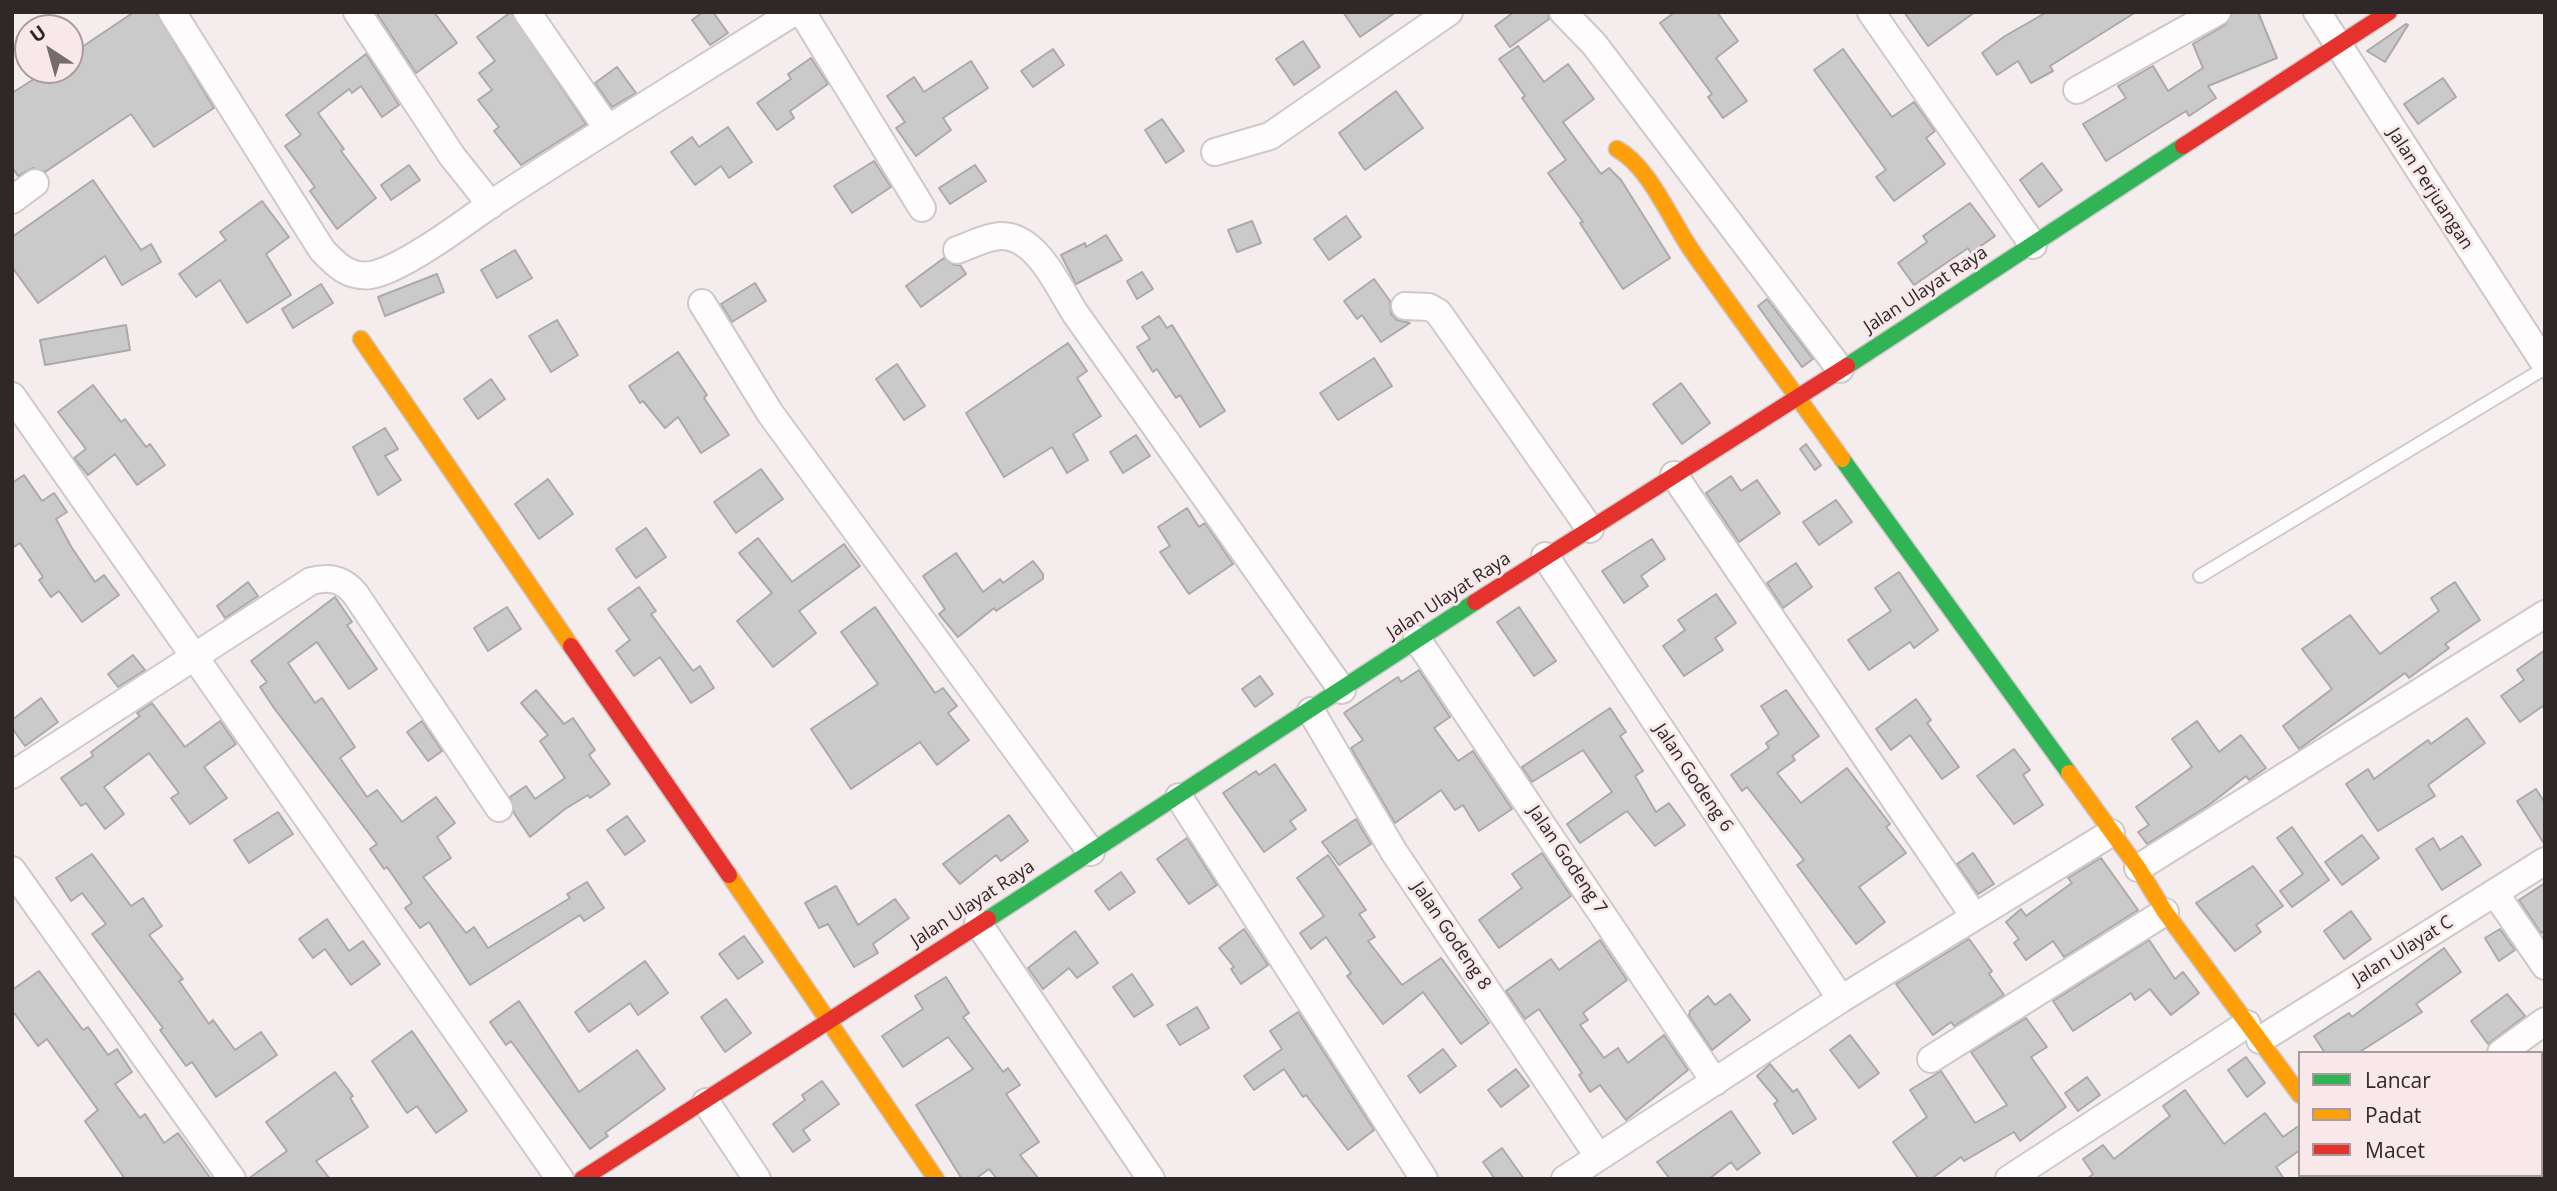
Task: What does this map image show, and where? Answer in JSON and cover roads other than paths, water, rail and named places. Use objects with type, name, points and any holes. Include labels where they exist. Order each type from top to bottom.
[{"type":"street","points":[[172,12],[323,250],[345,271],[354,275],[373,275],[390,268],[468,222],[608,129],[794,12]]},
{"type":"street","points":[[357,12],[453,156],[491,205]]},
{"type":"street","points":[[527,12],[608,129]]},
{"type":"street","points":[[802,12],[922,208]]},
{"type":"street","points":[[1215,152],[1270,136],[1449,12]]},
{"type":"street","points":[[1563,12],[1594,44],[1840,369]]},
{"type":"street","points":[[1871,12],[2033,244]]},
{"type":"street","points":[[2077,90],[2217,12]]},
{"type":"street","name":"Jalan Perjuangan","points":[[2317,12],[2545,366]]},
{"type":"street","name":"Jalan Ulayat Raya","points":[[582,1179],[978,923],[1179,797],[1545,556],[1800,396],[2389,12]]},
{"type":"street","points":[[1617,149],[1628,155],[1639,168],[1691,249],[1800,396],[2138,868],[2165,912],[2298,1092]]},
{"type":"street","points":[[12,200],[35,183]]},
{"type":"street","points":[[957,250],[1000,236],[1014,238],[1027,246],[1050,272],[1075,313],[1342,691]]},
{"type":"street","points":[[702,303],[770,413],[1091,852]]},
{"type":"street","points":[[1405,306],[1429,307],[1438,312],[1590,529]]},
{"type":"street","points":[[361,339],[637,743],[831,1020],[885,1108],[936,1179]]},
{"type":"street","points":[[12,396],[560,1179]]},
{"type":"street","points":[[1674,475],[1974,916]]},
{"type":"street","name":"Jalan Godeng 6","points":[[1545,556],[1841,999]]},
{"type":"street","points":[[12,775],[311,580],[325,577],[348,585],[499,808]]},
{"type":"street","points":[[2138,868],[2545,614]]},
{"type":"street","name":"Jalan Godeng 7","points":[[1416,639],[1715,1082]]},
{"type":"street","name":"Jalan Godeng 8","points":[[1311,711],[1394,852],[1598,1156]]},
{"type":"street","points":[[1179,797],[1424,1179]]},
{"type":"street","points":[[1565,1179],[1841,999],[2111,833]]},
{"type":"street","name":"Jalan Ulayat C","points":[[2009,1179],[2253,1032],[2495,893],[2545,860]]},
{"type":"street","points":[[12,870],[232,1179]]},
{"type":"street","points":[[2495,893],[2545,966]]},
{"type":"street","points":[[1931,1059],[2165,912]]},
{"type":"street","points":[[978,923],[1151,1179]]},
{"type":"street","points":[[2504,1051],[2545,1021]]},
{"type":"street","points":[[706,1101],[757,1179]]},
{"type":"lane","points":[[2200,576],[2545,366]]}]
